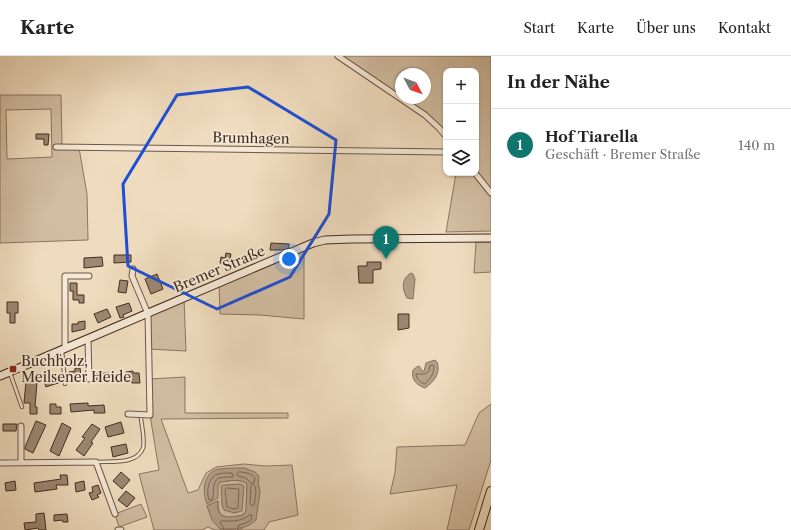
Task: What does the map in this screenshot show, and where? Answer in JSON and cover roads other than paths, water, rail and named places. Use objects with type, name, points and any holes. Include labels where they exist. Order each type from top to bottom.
[{"type":"main road","points":[[479,530],[491,491]]},
{"type":"street","points":[[338,56],[425,115],[443,133]]},
{"type":"street","name":"Brumhagen","points":[[56,147],[443,152]]},
{"type":"street","points":[[477,176],[491,193]]},
{"type":"street","name":"Bremer Straße","points":[[0,376],[313,243],[325,240],[491,238]]},
{"type":"street","points":[[128,414],[150,415],[148,314],[132,276],[133,269]]},
{"type":"street","points":[[64,349],[65,276],[89,276]]},
{"type":"street","points":[[88,339],[89,379]]},
{"type":"street","points":[[21,426],[21,462]]},
{"type":"street","points":[[0,462],[96,462],[115,514]]},
{"type":"lane","points":[[64,349],[65,384]]},
{"type":"lane","points":[[10,372],[22,407]]},
{"type":"lane","points":[[96,462],[126,461],[136,456],[143,447],[141,419]]},
{"type":"water","points":[[411,273],[415,279],[413,299],[407,298],[403,288],[405,278]]},
{"type":"water","points":[[435,360],[438,366],[436,377],[425,388],[415,381],[413,370],[418,366],[422,371],[424,371],[426,363]]},
{"type":"water","points":[[225,468],[244,468],[255,472],[259,476],[258,483],[260,492],[256,520],[244,527],[220,529],[212,520],[207,506],[218,501],[219,512],[221,515],[233,517],[243,515],[246,511],[247,484],[238,480],[220,482],[218,486],[218,498],[207,504],[204,490],[206,481],[208,476],[215,470]]},
{"type":"water","points":[[241,484],[244,486],[242,511],[234,513],[224,510],[222,505],[221,486]]},
{"type":"place","name":"Hof Tiarella","points":[[386,259]]},
{"type":"place","name":"Buchholz, Meilsener Heide","points":[[13,369]]}]
